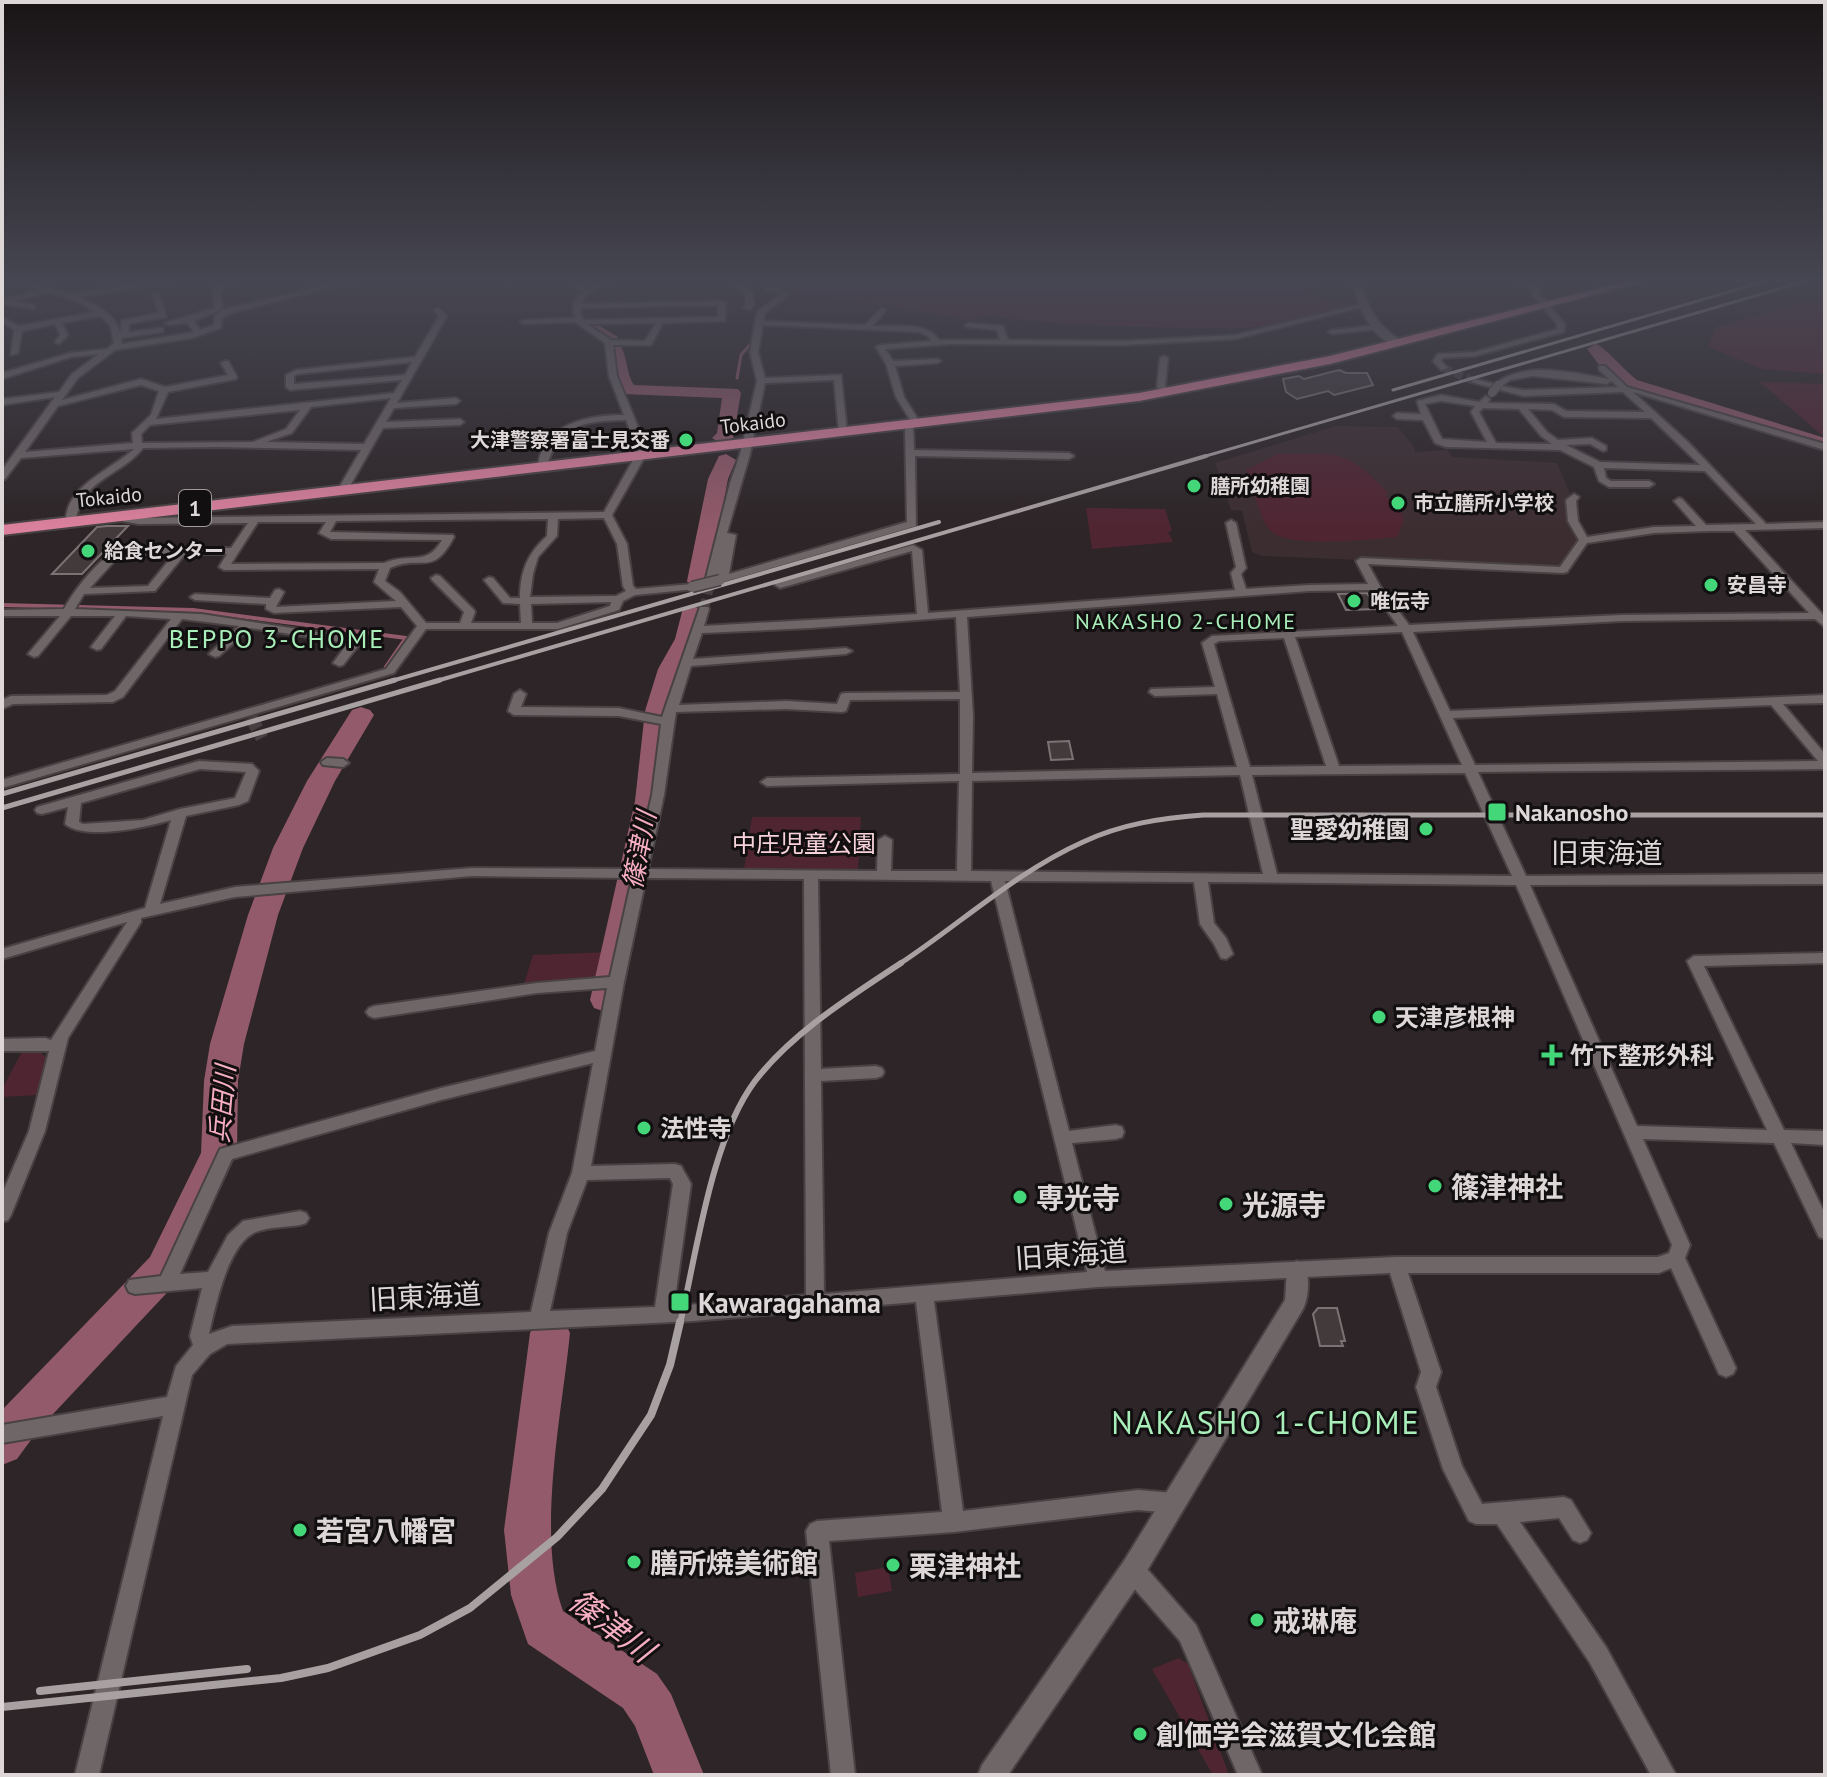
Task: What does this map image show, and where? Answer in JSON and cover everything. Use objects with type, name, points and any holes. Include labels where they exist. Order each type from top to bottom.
[{"type":"highway","name":"Tokaido","points":[[2,530],[1167,392],[1314,364]]},
{"type":"street","points":[[2,376],[41,364]]},
{"type":"street","points":[[2,477],[60,394],[90,364]]},
{"type":"street","points":[[52,405],[141,382],[164,390],[233,377],[226,364]]},
{"type":"street","points":[[371,364],[296,372],[290,375],[290,387],[297,389],[407,377]]},
{"type":"street","points":[[342,491],[414,364]]},
{"type":"street","points":[[607,515],[643,451],[613,376],[612,364]]},
{"type":"street","points":[[718,579],[736,512],[728,507],[748,443],[761,381],[756,364],[743,365]]},
{"type":"street","points":[[489,580],[507,601],[618,599],[633,592],[692,587],[838,540],[912,524],[913,424],[900,397],[890,364]]},
{"type":"street","points":[[1163,364],[1161,387],[1167,392]]},
{"type":"street","points":[[1440,364],[1444,368]]},
{"type":"street","points":[[1602,368],[1764,527]]},
{"type":"street","points":[[1493,445],[1475,412],[1505,377],[1522,373],[1619,385],[1825,447]]},
{"type":"street","points":[[761,381],[838,377],[843,432]]},
{"type":"street","points":[[220,380],[229,390]]},
{"type":"street","points":[[1475,382],[1523,393],[1619,385]]},
{"type":"street","points":[[190,386],[198,397]]},
{"type":"street","points":[[70,522],[75,501],[99,478],[135,454],[138,446],[136,433],[155,416],[164,390]]},
{"type":"street","points":[[2,402],[60,394]]},
{"type":"street","points":[[147,423],[398,395]]},
{"type":"street","points":[[1603,448],[1592,441],[1559,445],[1493,445],[1438,441],[1420,403],[1441,398],[1482,405],[1554,407],[1564,414],[1653,415]]},
{"type":"street","points":[[391,406],[456,401]]},
{"type":"street","points":[[248,445],[289,431],[304,407]]},
{"type":"street","points":[[1522,407],[1544,434],[1598,465],[1706,468]]},
{"type":"street","points":[[1397,416],[1426,417]]},
{"type":"street","points":[[543,467],[549,444],[578,422],[630,417]]},
{"type":"street","points":[[381,425],[460,422]]},
{"type":"street","points":[[20,455],[138,446],[368,447]]},
{"type":"street","points":[[911,453],[997,458],[1069,456]]},
{"type":"street","points":[[1598,465],[1602,479],[1609,484],[1649,484]]},
{"type":"street","points":[[1574,497],[1571,500],[1573,521],[1584,540]]},
{"type":"street","points":[[1679,501],[1705,530]]},
{"type":"street","points":[[527,626],[524,600],[529,568],[535,552],[553,538],[556,530],[552,515]]},
{"type":"street","points":[[114,517],[139,521],[607,515]]},
{"type":"street","points":[[607,515],[622,544],[628,586],[633,592]]},
{"type":"street","points":[[255,520],[224,567],[386,566],[395,561],[435,559],[441,556],[449,537],[331,536],[324,533],[332,519]]},
{"type":"street","points":[[1231,523],[1241,568],[1236,573],[1241,592]]},
{"type":"street","points":[[2,954],[142,913],[235,892],[472,872],[1521,880],[1406,629],[1375,587],[1361,561],[1563,570],[1584,540],[1654,530],[1825,525]]},
{"type":"street","points":[[1738,529],[1821,620]]},
{"type":"street","points":[[780,585],[913,548],[917,550],[923,617]]},
{"type":"street","points":[[79,594],[151,589],[182,551]]},
{"type":"street","points":[[34,654],[79,594],[119,552],[235,551]]},
{"type":"street","points":[[386,566],[379,582],[423,626],[558,626],[615,608],[618,599]]},
{"type":"street","points":[[436,578],[470,612],[464,626]]},
{"type":"street","points":[[693,634],[1241,592],[1375,587]]},
{"type":"street","points":[[195,597],[276,596],[270,607],[274,610],[404,604]]},
{"type":"street","points":[[539,1318],[558,1233],[581,1173],[612,982],[634,875],[658,795],[656,767],[667,717],[704,609]]},
{"type":"street","points":[[2,613],[179,616],[356,641],[339,663]]},
{"type":"street","points":[[97,647],[123,613]]},
{"type":"street","points":[[961,614],[967,776],[964,877]]},
{"type":"street","points":[[2,705],[11,700],[109,699],[119,694],[179,616]]},
{"type":"street","points":[[1271,879],[1246,771],[1208,643],[1216,638],[1622,618],[1821,620]]},
{"type":"street","points":[[215,654],[247,625]]},
{"type":"street","points":[[2,784],[390,671],[423,626]]},
{"type":"street","points":[[1289,635],[1334,771]]},
{"type":"street","points":[[686,663],[846,651]]},
{"type":"street","points":[[1155,692],[1221,690]]},
{"type":"street","points":[[520,694],[514,711],[619,712],[649,721],[786,705],[842,708],[845,697],[966,695]]},
{"type":"street","points":[[1446,715],[1825,699]]},
{"type":"street","points":[[1774,701],[1825,763]]},
{"type":"street","points":[[767,782],[967,776],[1825,763]]},
{"type":"street","points":[[42,810],[199,765],[248,767],[253,771],[239,801],[144,824],[81,828],[72,824],[75,801]]},
{"type":"street","points":[[2,1215],[37,1131],[60,1037],[142,913],[180,813]]},
{"type":"street","points":[[884,877],[885,840]]},
{"type":"street","points":[[811,876],[815,1301]]},
{"type":"street","points":[[997,877],[1098,1279]]},
{"type":"street","points":[[1201,879],[1207,924],[1226,954]]},
{"type":"street","name":"旧東海道","points":[[203,1346],[232,1334],[663,1314],[1098,1279],[1396,1265],[1659,1265],[1676,1258],[1681,1245],[1521,880],[1825,879]]},
{"type":"street","points":[[1825,958],[1694,961],[1825,1232]]},
{"type":"street","points":[[374,1012],[612,982]]},
{"type":"street","points":[[2,1045],[45,1044],[56,1048]]},
{"type":"street","points":[[163,1283],[226,1154],[441,1094],[598,1056]]},
{"type":"street","points":[[812,1076],[876,1072]]},
{"type":"street","points":[[1062,1138],[1116,1132]]},
{"type":"street","points":[[1632,1132],[1825,1138]]},
{"type":"street","points":[[581,1173],[675,1171],[682,1184],[663,1314]]},
{"type":"street","points":[[87,1775],[183,1372],[192,1356],[203,1346],[199,1336],[213,1279],[234,1240],[249,1226],[300,1218]]},
{"type":"street","points":[[1676,1258],[1726,1368]]},
{"type":"street","points":[[1396,1265],[1431,1372],[1426,1387],[1453,1469],[1476,1514],[1564,1507],[1580,1533]]},
{"type":"street","points":[[992,1775],[1133,1570],[1296,1302],[1297,1270]]},
{"type":"street","points":[[135,1286],[213,1279]]},
{"type":"street","points":[[924,1292],[954,1522]]},
{"type":"street","points":[[2,1434],[175,1405]]},
{"type":"street","points":[[843,1775],[817,1531],[954,1522],[1138,1500],[1173,1503]]},
{"type":"street","points":[[1502,1514],[1598,1655],[1664,1775]]},
{"type":"street","points":[[1133,1570],[1188,1633],[1250,1775]]},
{"type":"shaded area","name":"市立膳所小学校","points":[[1336,426],[1398,427],[1415,452],[1447,450],[1453,457],[1557,463],[1571,496],[1568,497],[1569,520],[1579,539],[1563,566],[1555,568],[1262,556],[1252,552],[1242,511],[1231,510],[1215,463]]},
{"type":"green space","points":[[1750,364],[1825,364],[1825,374],[1763,369]]},
{"type":"green space","points":[[1760,382],[1825,384],[1825,437],[1823,436]]},
{"type":"green space","points":[[1278,454],[1329,455],[1351,461],[1362,468],[1389,494],[1385,495],[1400,510],[1404,520],[1397,537],[1309,541],[1278,535],[1269,529],[1246,470]]},
{"type":"green space","points":[[1086,508],[1165,509],[1172,531],[1168,532],[1173,542],[1092,549]]},
{"type":"green space","name":"中庄児童公園","points":[[752,817],[861,817],[858,870],[744,869]]},
{"type":"green space","points":[[611,952],[605,979],[523,987],[533,955]]},
{"type":"green space","points":[[23,1050],[37,1050],[47,1058],[37,1095],[2,1097],[2,1089]]},
{"type":"green space","points":[[888,1567],[892,1591],[858,1597],[855,1573]]},
{"type":"green space","points":[[1179,1658],[1188,1664],[1229,1775],[1213,1775],[1152,1669]]},
{"type":"building","points":[[1339,370],[1367,373],[1373,385],[1334,395],[1328,391],[1297,399],[1286,392],[1283,379],[1299,376],[1304,379]]},
{"type":"building","name":"給食センター","points":[[128,526],[82,574],[52,574],[97,527]]},
{"type":"building","name":"唯伝寺","points":[[1367,593],[1377,609],[1346,610],[1338,594]]},
{"type":"building","points":[[1069,741],[1073,759],[1051,760],[1048,742]]},
{"type":"building","points":[[1318,1308],[1337,1308],[1345,1341],[1341,1341],[1343,1346],[1320,1346],[1313,1314]]},
{"type":"waterway","name":"篠津川","points":[[617,364],[620,378],[629,390],[732,393],[726,435],[722,438]]},
{"type":"waterway","points":[[737,378],[739,364]]},
{"type":"waterway","points":[[1607,364],[1631,384],[1825,444]]},
{"type":"waterway","name":"篠津川","points":[[698,581],[718,479],[726,460]]},
{"type":"waterway","name":"兵田川","points":[[2,605],[193,610],[406,638],[386,667]]},
{"type":"waterway","name":"篠津川","points":[[606,1000],[649,801],[658,711],[670,669],[687,639],[691,613]]},
{"type":"waterway","name":"兵田川","points":[[2,1445],[24,1415],[164,1269],[219,1153],[221,1081],[227,1044],[263,915],[288,848],[321,781],[361,715]]},
{"type":"waterway","name":"篠津川","points":[[550,1333],[527,1530],[534,1595],[545,1627],[640,1691],[654,1711],[679,1775]]},
{"type":"tunnel","points":[[1444,368],[1475,382]]},
{"type":"tunnel","points":[[704,609],[711,578]]},
{"type":"tunnel","points":[[251,717],[262,738]]},
{"type":"railway","points":[[1393,390],[1482,364]]},
{"type":"railway","points":[[1199,458],[1522,364]]},
{"type":"railway","points":[[433,682],[1206,456]]},
{"type":"railway","points":[[388,682],[939,522]]},
{"type":"railway","points":[[2,794],[395,680]]},
{"type":"railway","points":[[2,808],[440,680]]},
{"type":"railway","points":[[898,965],[1058,854],[1112,831],[1157,820],[1203,815],[1825,815]]},
{"type":"railway","points":[[680,1324],[707,1197],[727,1134],[740,1105],[770,1063],[804,1031],[898,965]]},
{"type":"railway","points":[[2,1707],[281,1678],[328,1668],[420,1635],[470,1608],[557,1537],[602,1489],[651,1415],[670,1365],[680,1322]]},
{"type":"railway","points":[[40,1691],[247,1669]]},
{"type":"place","name":"大津警察署富士見交番","points":[[686,440]]},
{"type":"place","name":"膳所幼稚園","points":[[1194,486]]},
{"type":"place","name":"市立膳所小学校","points":[[1398,503]]},
{"type":"place","name":"給食センター","points":[[88,551]]},
{"type":"place","name":"安昌寺","points":[[1711,585]]},
{"type":"place","name":"唯伝寺","points":[[1354,601]]},
{"type":"place","name":"Nakanosho","points":[[1497,812]]},
{"type":"place","name":"聖愛幼稚園","points":[[1426,829]]},
{"type":"place","name":"天津彦根神","points":[[1379,1017]]},
{"type":"place","name":"竹下整形外科","points":[[1552,1055]]},
{"type":"place","name":"法性寺","points":[[644,1128]]},
{"type":"place","name":"篠津神社","points":[[1435,1186]]},
{"type":"place","name":"専光寺","points":[[1020,1197]]},
{"type":"place","name":"光源寺","points":[[1226,1204]]},
{"type":"place","name":"Kawaragahama","points":[[680,1302]]},
{"type":"place","name":"若宮八幡宮","points":[[300,1530]]},
{"type":"place","name":"膳所焼美術館","points":[[634,1562]]},
{"type":"place","name":"栗津神社","points":[[893,1565]]},
{"type":"place","name":"戒琳庵","points":[[1257,1620]]},
{"type":"place","name":"創価学会滋賀文化会館","points":[[1140,1734]]},
{"type":"district","name":"NAKASHO 2-CHOME","points":[[1186,621]]},
{"type":"district","name":"BEPPO 3-CHOME","points":[[277,638]]},
{"type":"district","name":"NAKASHO 1-CHOME","points":[[1266,1422]]}]
